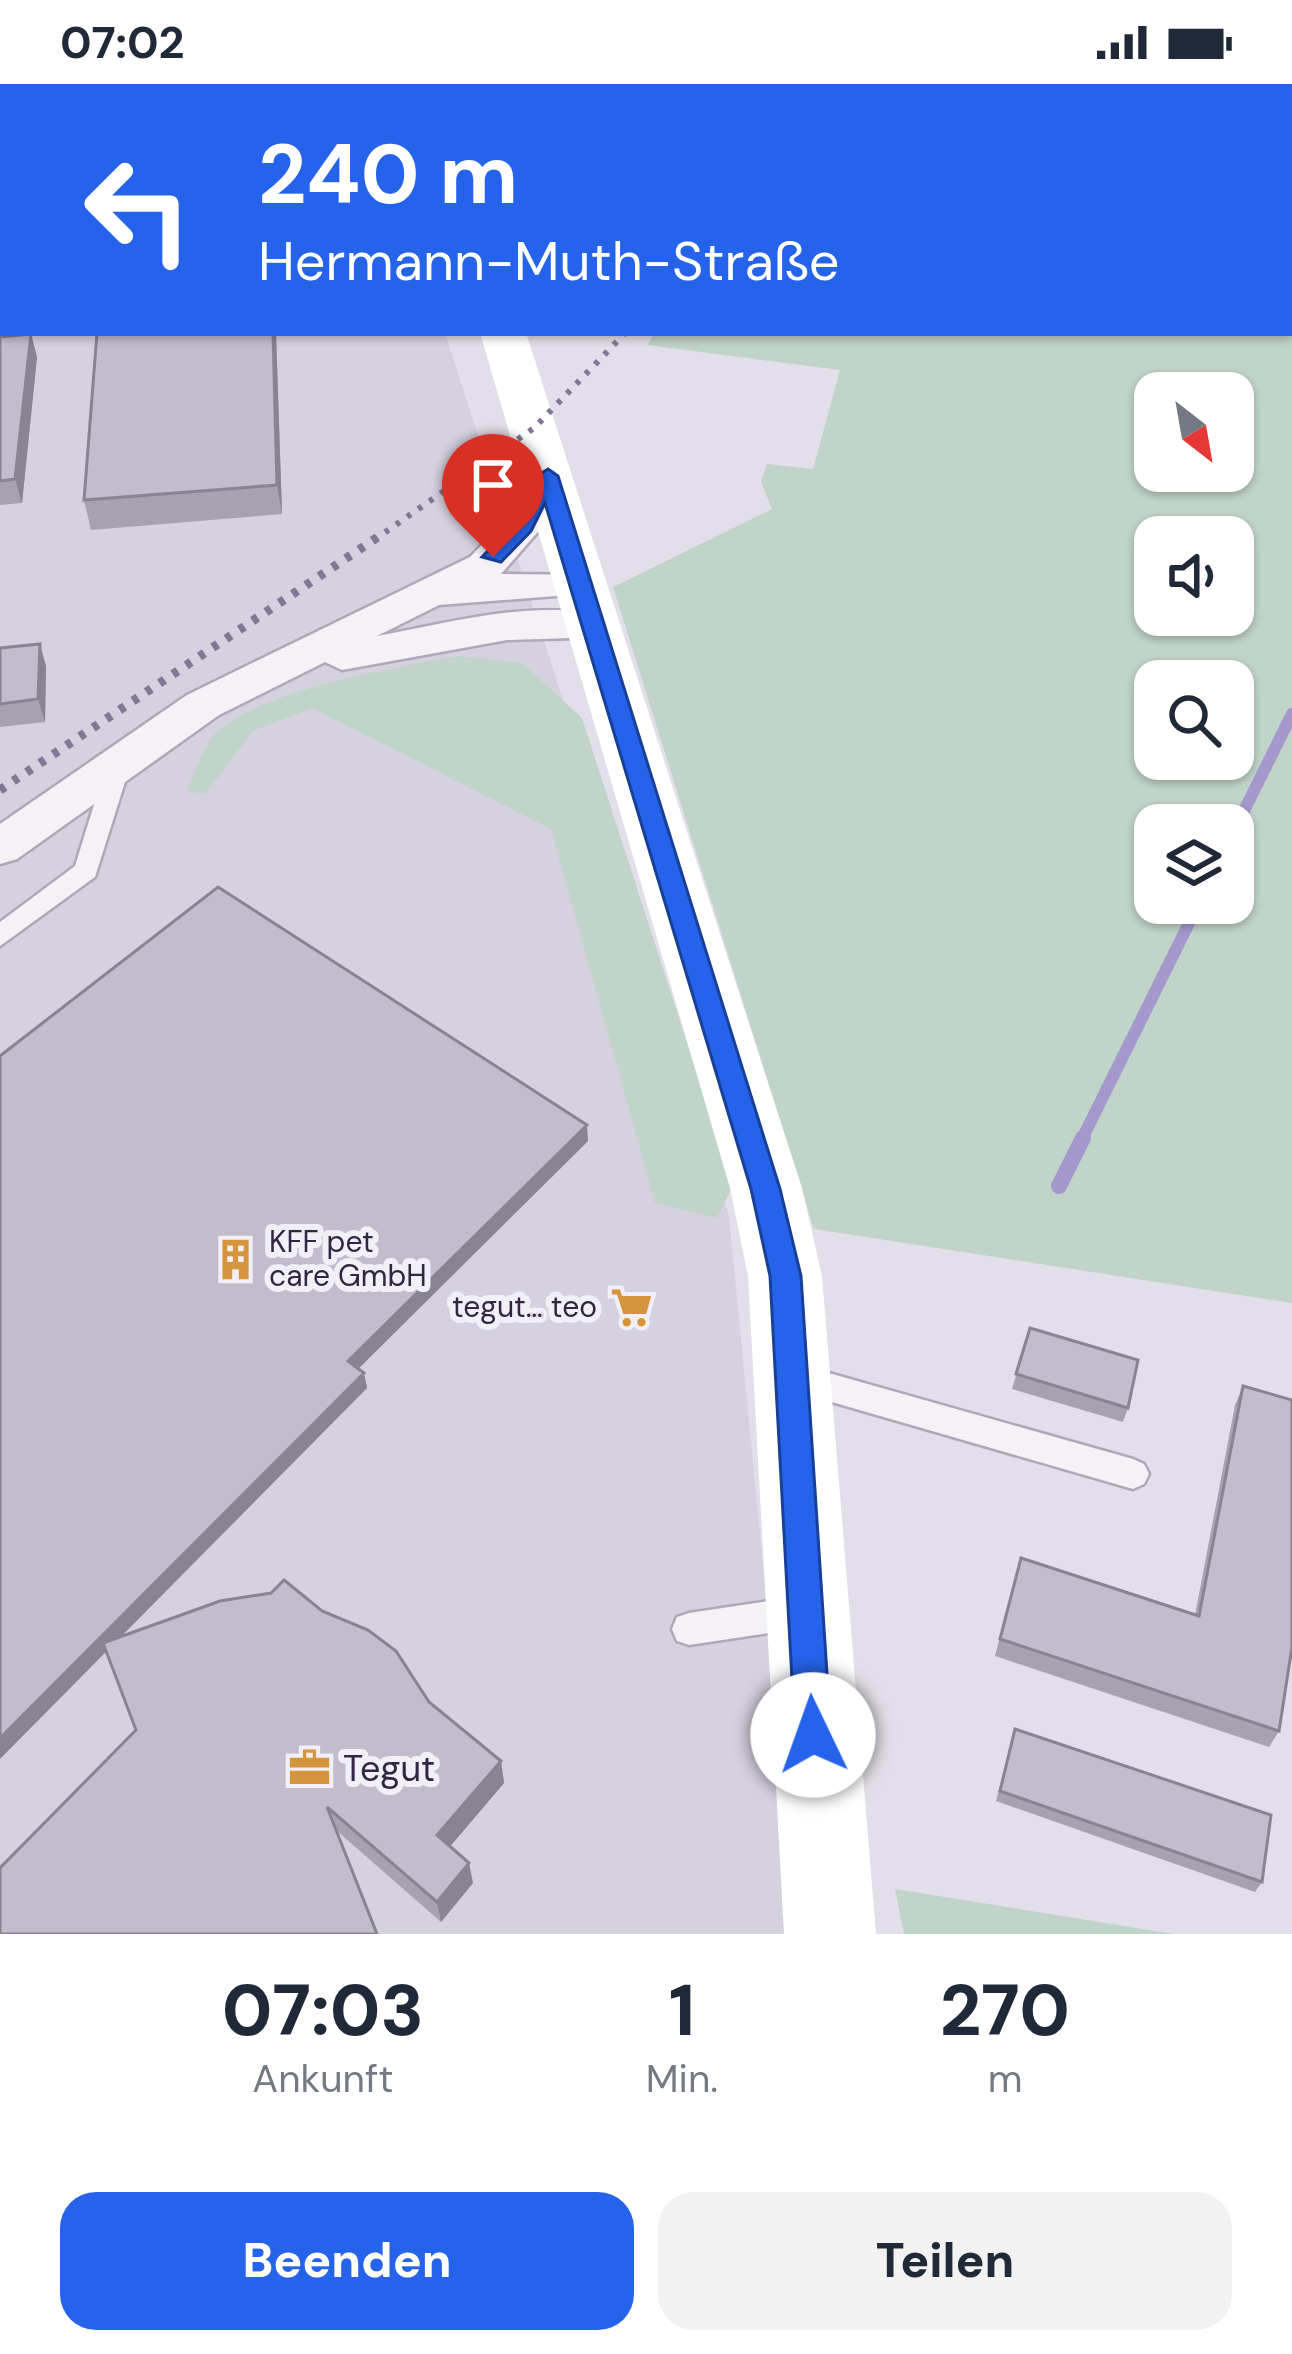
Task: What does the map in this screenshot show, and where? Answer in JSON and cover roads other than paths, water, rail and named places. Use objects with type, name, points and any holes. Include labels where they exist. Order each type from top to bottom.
[{"type":"street","points":[[504,336],[766,1189],[785,1276],[830,1934]]},
{"type":"street","points":[[0,847],[203,705],[485,566],[523,526],[548,476]]},
{"type":"street","points":[[410,602],[489,587],[586,606]]},
{"type":"street","points":[[271,670],[507,627],[586,606]]},
{"type":"lane","points":[[0,936],[86,871],[119,763]]},
{"type":"lane","points":[[793,1377],[1133,1474]]},
{"type":"lane","points":[[688,1629],[806,1612]]},
{"type":"waterway","points":[[1247,804],[1292,714]]},
{"type":"waterway","points":[[1081,1141],[1189,924]]},
{"type":"waterway","points":[[1059,1186],[1083,1138]]},
{"type":"railway","points":[[374,540],[534,428],[622,336]]},
{"type":"railway","points":[[0,790],[378,537]]},
{"type":"place","name":"KFF pet care GmbH","points":[[235,1259]]},
{"type":"place","name":"tegut… teo","points":[[631,1307]]},
{"type":"place","name":"Tegut","points":[[309,1768]]}]
